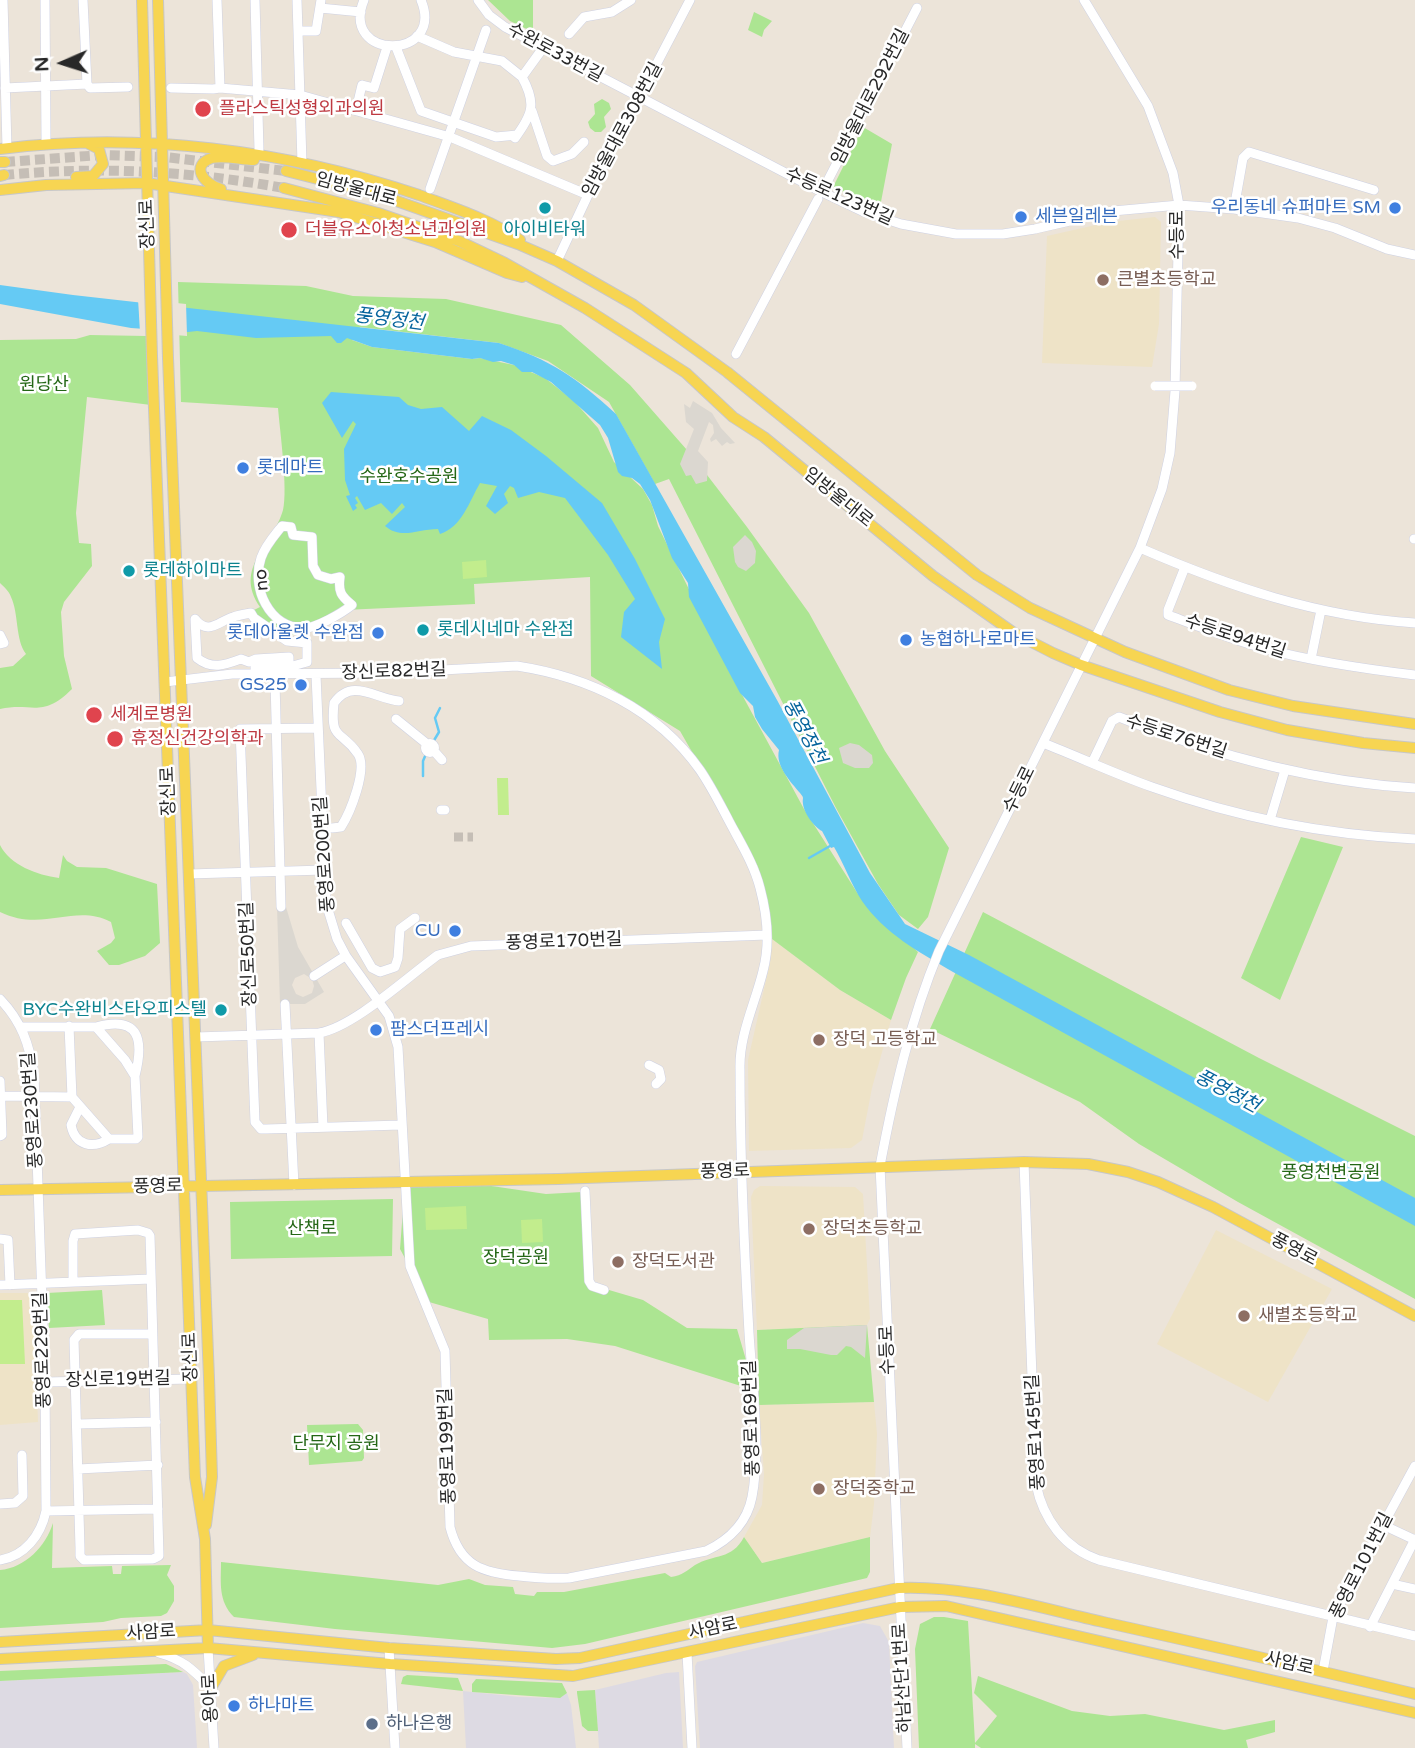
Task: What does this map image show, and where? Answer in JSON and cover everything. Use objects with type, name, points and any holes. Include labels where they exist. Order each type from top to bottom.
[{"type":"main road","name":"장신로","points":[[142,0],[152,356],[191,1379],[195,1477],[205,1539],[208,1648]]},
{"type":"main road","name":"장신로","points":[[158,0],[168,358],[212,1477],[205,1539]]},
{"type":"main road","points":[[20,188],[29,180],[98,173],[103,164],[102,154],[95,146],[85,144]]},
{"type":"main road","points":[[4,149],[85,144],[162,145],[278,158],[388,185],[450,205],[498,225],[539,252]]},
{"type":"main road","points":[[257,199],[207,184],[202,176],[202,167],[205,162],[214,158],[278,158]]},
{"type":"main road","name":"임방울대로","points":[[286,172],[377,194],[539,252],[634,305],[705,354],[977,575],[1030,608],[1094,639],[1229,690],[1293,706],[1415,724]]},
{"type":"main road","points":[[0,190],[46,185],[146,184],[339,212],[435,242],[507,273],[536,279]]},
{"type":"main road","name":"임방울대로","points":[[284,188],[379,213],[459,241],[536,279],[595,314],[685,373],[733,417],[764,437],[942,582],[1014,633],[1081,665],[1220,712],[1287,730],[1363,743],[1415,748]]},
{"type":"main road","name":"풍영로","points":[[0,1190],[405,1183],[1024,1161],[1088,1164],[1128,1172],[1158,1182],[1213,1207],[1415,1316]]},
{"type":"main road","name":"사암로","points":[[0,1642],[208,1630],[389,1648],[556,1659],[580,1658],[898,1588],[950,1589],[1323,1671],[1415,1694]]},
{"type":"main road","name":"사암로","points":[[0,1659],[208,1648],[573,1676],[900,1607],[946,1606],[1415,1713]]},
{"type":"main road","points":[[211,1688],[224,1666],[259,1653]]},
{"type":"street","points":[[3,0],[4,149]]},
{"type":"street","points":[[45,0],[46,141]]},
{"type":"street","points":[[83,0],[87,84],[90,88],[128,87]]},
{"type":"street","points":[[217,0],[220,88]]},
{"type":"street","points":[[255,0],[259,150]]},
{"type":"street","points":[[297,0],[302,163]]},
{"type":"street","points":[[365,0],[361,12],[362,24],[368,36],[377,44],[391,47],[408,44],[417,36],[424,18],[421,0]]},
{"type":"street","name":"수완로33번길","points":[[478,0],[489,15],[505,27],[638,98]]},
{"type":"street","points":[[569,34],[584,17],[612,12],[631,0]]},
{"type":"street","name":"임방울대로308번길","points":[[557,261],[588,195],[690,0]]},
{"type":"street","name":"수등로","points":[[900,1607],[880,1166],[900,1066],[921,994],[939,951],[1140,548],[1162,489],[1170,453],[1175,391],[1179,205],[1166,150],[1148,106],[1084,0]]},
{"type":"street","points":[[298,31],[316,31],[321,4],[361,12]]},
{"type":"street","name":"임방울대로292번길","points":[[825,186],[917,8]]},
{"type":"street","points":[[430,189],[486,30]]},
{"type":"street","points":[[417,36],[454,52],[502,61],[514,68],[522,77],[530,96],[531,111],[547,156],[554,161],[572,155],[584,142]]},
{"type":"street","points":[[357,106],[362,85],[374,88],[391,47]]},
{"type":"street","points":[[391,47],[421,111],[496,137],[516,137],[531,111]]},
{"type":"street","points":[[522,77],[543,48]]},
{"type":"street","points":[[5,88],[87,84]]},
{"type":"street","points":[[172,88],[220,88],[300,95],[450,137],[588,195]]},
{"type":"street","name":"수등로123번길","points":[[638,98],[848,205],[888,221],[920,229],[956,234],[1003,234],[1113,211],[1179,205],[1234,209],[1311,221],[1387,249],[1415,255]]},
{"type":"street","points":[[1234,209],[1243,158],[1249,152],[1374,190]]},
{"type":"street","points":[[736,354],[818,199]]},
{"type":"street","points":[[1155,386],[1192,386]]},
{"type":"street","name":"no","points":[[282,526],[291,527],[293,535],[312,537],[313,566],[318,575],[331,579],[340,577],[341,596],[352,606],[304,629],[286,625],[273,616],[262,596],[258,579],[261,560],[268,544],[282,526]]},
{"type":"street","points":[[1140,548],[1275,599],[1321,610],[1415,623]]},
{"type":"street","name":"수등로94번길","points":[[1185,567],[1168,615],[1262,648],[1370,670],[1415,675]]},
{"type":"street","name":"수등로94번길","points":[[1311,659],[1321,610]]},
{"type":"street","points":[[251,613],[254,618],[287,641],[307,643],[307,662],[289,667],[255,668],[254,665],[289,662],[289,657],[256,659],[249,662],[242,659],[223,665],[206,665],[197,658],[195,619],[199,624],[214,627],[228,618],[251,613]]},
{"type":"street","points":[[0,635],[4,643],[0,644]]},
{"type":"street","name":"장신로82번길","points":[[165,681],[232,674],[316,675],[517,666],[584,683],[618,697],[642,712],[674,739],[710,786],[752,864],[765,905],[767,935]]},
{"type":"street","name":"풍영로200번길","points":[[316,675],[326,903],[337,939],[393,1024],[398,1047],[405,1183]]},
{"type":"street","points":[[275,681],[281,907]]},
{"type":"street","points":[[332,828],[341,827],[347,818],[361,775],[359,755],[334,728],[334,703],[344,692],[354,689],[365,690],[387,700],[399,701]]},
{"type":"street","name":"수등로76번길","points":[[1092,763],[1112,721],[1119,717],[1221,752],[1285,770],[1344,781],[1415,788]]},
{"type":"street","points":[[396,719],[442,760]]},
{"type":"street","points":[[276,729],[317,728]]},
{"type":"street","name":"장신로50번길","points":[[276,729],[240,729],[255,1122],[261,1129],[291,1129]]},
{"type":"street","points":[[1043,743],[1183,797],[1270,820],[1340,833],[1415,839]]},
{"type":"street","points":[[1270,820],[1285,770]]},
{"type":"street","points":[[189,874],[324,870]]},
{"type":"street","points":[[346,923],[372,968],[380,972],[395,967],[400,929],[415,918]]},
{"type":"street","points":[[741,1172],[739,1065],[743,1040],[764,970],[767,935]]},
{"type":"street","name":"풍영로170번길","points":[[377,1000],[438,955],[456,948],[767,935]]},
{"type":"street","points":[[314,975],[342,958]]},
{"type":"street","name":"풍영로230번길","points":[[0,999],[22,1027],[30,1053],[35,1097],[38,1189]]},
{"type":"street","points":[[195,1037],[318,1033],[338,1027],[377,1000]]},
{"type":"street","points":[[285,1004],[294,1185]]},
{"type":"street","points":[[22,1027],[96,1027],[119,1023],[136,1033],[141,1048],[135,1076],[138,1137],[109,1139],[94,1146],[83,1144],[76,1138],[71,1125],[80,1107]]},
{"type":"street","points":[[69,1026],[72,1097],[109,1139]]},
{"type":"street","points":[[96,1027],[125,1060],[135,1076]]},
{"type":"street","points":[[318,1033],[323,1127]]},
{"type":"street","points":[[649,1065],[661,1074],[661,1079],[656,1084]]},
{"type":"street","points":[[0,1081],[0,1136]]},
{"type":"street","points":[[1,1096],[72,1097]]},
{"type":"street","points":[[291,1129],[401,1125]]},
{"type":"street","name":"풍영로145번길","points":[[1024,1161],[1036,1484],[1043,1509],[1055,1529],[1075,1549],[1099,1560],[1415,1636]]},
{"type":"street","name":"풍영로169번길","points":[[615,1569],[690,1555],[712,1548],[736,1531],[751,1503],[754,1487],[754,1415],[741,1172]]},
{"type":"street","name":"풍영로199번길","points":[[405,1183],[410,1266],[444,1351],[450,1522],[454,1542],[468,1561],[492,1573],[551,1579],[615,1569]]},
{"type":"street","name":"풍영로229번길","points":[[38,1189],[47,1511]]},
{"type":"street","points":[[585,1191],[589,1281],[592,1286],[604,1290]]},
{"type":"street","points":[[74,1282],[75,1234],[143,1230],[150,1236],[160,1552],[157,1559],[83,1560],[80,1556],[74,1340],[79,1334],[152,1334]]},
{"type":"street","points":[[0,1239],[8,1240],[10,1285]]},
{"type":"street","points":[[0,1285],[151,1279]]},
{"type":"street","name":"장신로19번길","points":[[45,1382],[191,1379]]},
{"type":"street","points":[[78,1424],[156,1422]]},
{"type":"street","points":[[0,1503],[15,1503],[23,1496],[22,1455]]},
{"type":"street","points":[[78,1469],[158,1465]]},
{"type":"street","name":"풍영로101번길","points":[[1323,1671],[1333,1617],[1415,1466]]},
{"type":"street","points":[[0,1560],[11,1558],[31,1543],[40,1530],[47,1511],[158,1509]]},
{"type":"street","points":[[1370,1627],[1415,1540],[1384,1525]]},
{"type":"street","points":[[1392,1584],[1415,1589]]},
{"type":"street","name":"하남산단1번로","points":[[900,1607],[906,1748]]},
{"type":"street","name":"용아로","points":[[208,1648],[214,1748]]},
{"type":"street","points":[[389,1648],[395,1748]]},
{"type":"street","points":[[150,1650],[187,1664],[211,1688]]},
{"type":"street","points":[[687,1653],[692,1748]]},
{"type":"shaded area","name":"큰별초등학교","points":[[1155,217],[1161,222],[1159,324],[1152,367],[1042,363],[1047,236],[1109,222]]},
{"type":"shaded area","points":[[693,401],[712,413],[735,443],[727,442],[722,446],[716,439],[711,442],[714,433],[713,425],[709,422],[698,451],[708,462],[707,481],[696,484],[691,475],[686,476],[680,464],[694,429],[686,422],[684,404],[690,408]]},
{"type":"shaded area","points":[[745,535],[756,551],[755,563],[746,571],[735,562],[733,547]]},
{"type":"shaded area","points":[[850,743],[859,745],[872,755],[873,763],[869,768],[855,768],[843,763],[839,748]]},
{"type":"shaded area","points":[[277,907],[286,907],[298,947],[324,992],[305,1004],[280,1004]],"holes":[[[304,974],[312,979],[312,993],[303,997],[296,994],[292,985],[295,978]]]},
{"type":"shaded area","name":"장덕 고등학교","points":[[772,939],[840,990],[891,1020],[872,1088],[862,1140],[851,1148],[749,1151],[748,1060],[770,963]]},
{"type":"shaded area","name":"장덕초등학교","points":[[760,1186],[855,1187],[863,1194],[870,1319],[867,1325],[757,1330],[751,1197],[754,1190]]},
{"type":"shaded area","name":"새별초등학교","points":[[1216,1230],[1332,1289],[1268,1402],[1157,1344]]},
{"type":"shaded area","points":[[0,1293],[28,1293],[33,1296],[38,1422],[0,1425]]},
{"type":"shaded area","points":[[867,1325],[865,1358],[846,1346],[837,1355],[787,1349],[787,1340],[804,1328]]},
{"type":"shaded area","name":"장덕중학교","points":[[874,1402],[877,1434],[870,1537],[762,1563],[744,1537],[762,1505],[764,1474],[759,1405]]},
{"type":"shaded area","points":[[863,1623],[880,1626],[889,1642],[894,1748],[700,1748],[695,1666],[697,1662]]},
{"type":"shaded area","points":[[183,1672],[193,1685],[197,1748],[0,1748],[0,1681]]},
{"type":"shaded area","points":[[679,1672],[683,1748],[599,1748],[595,1690]]},
{"type":"shaded area","points":[[463,1691],[559,1698],[567,1693],[576,1748],[466,1748]]},
{"type":"green space","points":[[488,0],[533,0],[533,32],[510,21]]},
{"type":"green space","points":[[754,12],[772,21],[762,37],[748,30]]},
{"type":"green space","points":[[602,99],[609,103],[611,109],[604,117],[606,127],[601,132],[595,132],[588,122],[595,114],[594,104]]},
{"type":"green space","points":[[863,127],[892,144],[880,207],[833,187]]},
{"type":"green space","name":"수완호수공원","points":[[178,282],[306,286],[353,296],[446,299],[561,325],[630,385],[694,458],[809,613],[885,751],[949,848],[928,917],[918,929],[899,915],[878,884],[836,808],[669,479],[655,484],[609,402],[548,361],[499,343],[360,327],[352,340],[372,347],[480,358],[514,365],[545,378],[574,401],[598,428],[614,462],[643,489],[652,505],[658,526],[727,667],[804,809],[858,894],[918,952],[891,1020],[840,990],[772,939],[758,867],[680,731],[591,676],[590,577],[474,584],[475,604],[344,610],[305,633],[291,635],[280,633],[250,612],[260,607],[253,593],[253,568],[283,510],[284,475],[278,408],[181,402]]},
{"type":"green space","name":"원당산","points":[[90,335],[146,336],[151,405],[87,397],[76,513],[79,543],[91,544],[92,566],[64,602],[61,612],[64,656],[72,689],[45,707],[0,709],[0,668],[13,666],[26,654],[20,641],[9,593],[0,583],[0,340],[76,339]]},
{"type":"green space","points":[[486,560],[487,577],[463,579],[462,562]]},
{"type":"green space","points":[[497,778],[508,778],[509,815],[498,815]]},
{"type":"green space","points":[[1301,837],[1343,847],[1280,1000],[1241,978]]},
{"type":"green space","points":[[0,845],[17,863],[33,872],[51,877],[59,878],[63,855],[77,867],[106,868],[157,884],[160,943],[145,956],[119,965],[109,965],[97,951],[115,938],[111,922],[84,915],[30,920],[0,912]]},
{"type":"green space","name":"풍영천변공원","points":[[983,912],[1259,1058],[1415,1136],[1415,1299],[1139,1144],[1080,1102],[930,1029]]},
{"type":"green space","name":"장덕공원","points":[[405,1183],[478,1184],[546,1194],[582,1192],[592,1285],[643,1300],[687,1328],[737,1329],[751,1377],[744,1387],[615,1346],[567,1339],[489,1340],[488,1319],[429,1302],[400,1249]]},
{"type":"green space","name":"산책로","points":[[393,1199],[392,1256],[231,1259],[230,1202]]},
{"type":"green space","points":[[466,1206],[467,1229],[426,1230],[425,1208]]},
{"type":"green space","points":[[542,1219],[543,1242],[522,1243],[521,1220]]},
{"type":"green space","points":[[102,1290],[105,1325],[49,1328],[47,1293]]},
{"type":"green space","points":[[0,1300],[22,1300],[25,1364],[0,1364]]},
{"type":"green space","points":[[867,1325],[874,1402],[759,1405],[757,1330]]},
{"type":"green space","name":"단무지 공원","points":[[358,1424],[363,1430],[362,1461],[309,1465],[307,1425]]},
{"type":"green space","points":[[53,1523],[52,1568],[112,1566],[113,1574],[121,1574],[122,1566],[171,1565],[167,1575],[174,1586],[174,1601],[167,1613],[161,1616],[121,1618],[103,1622],[0,1628],[0,1570],[18,1565],[33,1554],[45,1540]]},
{"type":"green space","points":[[744,1537],[762,1563],[870,1537],[870,1572],[867,1578],[585,1644],[552,1648],[335,1629],[234,1617],[225,1605],[222,1591],[221,1562],[438,1585],[469,1579],[485,1585],[513,1587],[515,1594],[534,1596],[537,1592],[564,1592],[665,1573],[671,1577],[675,1576],[734,1550]]},
{"type":"green space","points":[[934,1617],[968,1621],[975,1743],[997,1716],[974,1693],[978,1676],[1072,1711],[1110,1716],[1145,1714],[1224,1730],[1275,1720],[1275,1732],[1246,1740],[1248,1748],[981,1748],[975,1744],[975,1748],[919,1748],[915,1649],[920,1624]]},
{"type":"green space","points":[[166,1664],[183,1672],[0,1681],[0,1671]]},
{"type":"green space","points":[[403,1677],[458,1678],[463,1691],[401,1684]]},
{"type":"green space","points":[[476,1679],[562,1683],[567,1693],[560,1698],[472,1692],[472,1684]]},
{"type":"green space","points":[[595,1690],[598,1731],[588,1731],[582,1726],[577,1691]]},
{"type":"water","name":"풍영정천","points":[[0,285],[499,343],[534,356],[562,371],[616,414],[777,700],[870,873],[905,924],[969,955],[1415,1198],[1415,1226],[953,972],[903,941],[881,923],[862,901],[834,847],[831,848],[822,831],[807,815],[802,796],[779,762],[779,750],[762,729],[755,717],[753,706],[740,693],[689,597],[688,583],[672,558],[650,500],[640,484],[618,472],[608,438],[600,425],[551,382],[501,361],[372,347],[347,338],[337,343],[331,336],[256,338],[197,331],[131,328],[0,304]]},
{"type":"water","name":"수완호수공원","points":[[331,392],[399,397],[408,405],[421,409],[442,407],[469,431],[482,416],[511,430],[546,456],[602,503],[635,559],[665,619],[659,642],[662,669],[621,637],[624,612],[635,599],[608,555],[565,498],[539,492],[518,498],[514,488],[510,486],[504,494],[508,503],[495,514],[486,506],[497,486],[480,483],[459,520],[448,531],[440,534],[438,529],[404,533],[385,526],[405,507],[402,503],[392,514],[381,503],[365,510],[357,496],[357,508],[353,511],[346,496],[350,495],[345,480],[344,449],[356,424],[353,421],[342,438],[322,403]]},
{"type":"pier","points":[[138,299],[186,304],[187,336],[140,332]]},
{"type":"waterway","points":[[429,742],[433,742],[439,732],[435,718],[440,708]]},
{"type":"waterway","points":[[423,776],[426,754],[424,745]]},
{"type":"waterway","points":[[809,858],[830,846]]},
{"type":"tunnel","points":[[5,162],[102,155],[165,157],[286,171]]},
{"type":"tunnel","points":[[4,175],[76,171],[145,172],[284,188]]},
{"type":"tunnel","points":[[454,837],[473,837]]},
{"type":"place","name":"플라스틱성형외과의원","points":[[203,109]]},
{"type":"place","name":"아이비타워","points":[[545,208]]},
{"type":"place","name":"우리동네 슈퍼마트 SM","points":[[1395,208]]},
{"type":"place","name":"세븐일레븐","points":[[1021,217]]},
{"type":"place","name":"더블유소아청소년과의원","points":[[289,230]]},
{"type":"place","name":"큰별초등학교","points":[[1103,280]]},
{"type":"place","name":"롯데마트","points":[[243,468]]},
{"type":"place","name":"롯데하이마트","points":[[129,571]]},
{"type":"place","name":"롯데시네마 수완점","points":[[423,630]]},
{"type":"place","name":"롯데아울렛 수완점","points":[[378,633]]},
{"type":"place","name":"농협하나로마트","points":[[906,640]]},
{"type":"place","name":"GS25","points":[[301,685]]},
{"type":"place","name":"세계로병원","points":[[94,715]]},
{"type":"place","name":"휴정신건강의학과","points":[[115,739]]},
{"type":"place","name":"CU","points":[[455,931]]},
{"type":"place","name":"BYC수완비스타오피스텔","points":[[221,1010]]},
{"type":"place","name":"팜스더프레시","points":[[376,1030]]},
{"type":"place","name":"장덕 고등학교","points":[[819,1040]]},
{"type":"place","name":"장덕초등학교","points":[[809,1229]]},
{"type":"place","name":"장덕도서관","points":[[618,1262]]},
{"type":"place","name":"새별초등학교","points":[[1244,1316]]},
{"type":"place","name":"장덕중학교","points":[[819,1489]]},
{"type":"place","name":"하나마트","points":[[234,1706]]},
{"type":"place","name":"하나은행","points":[[372,1724]]}]
